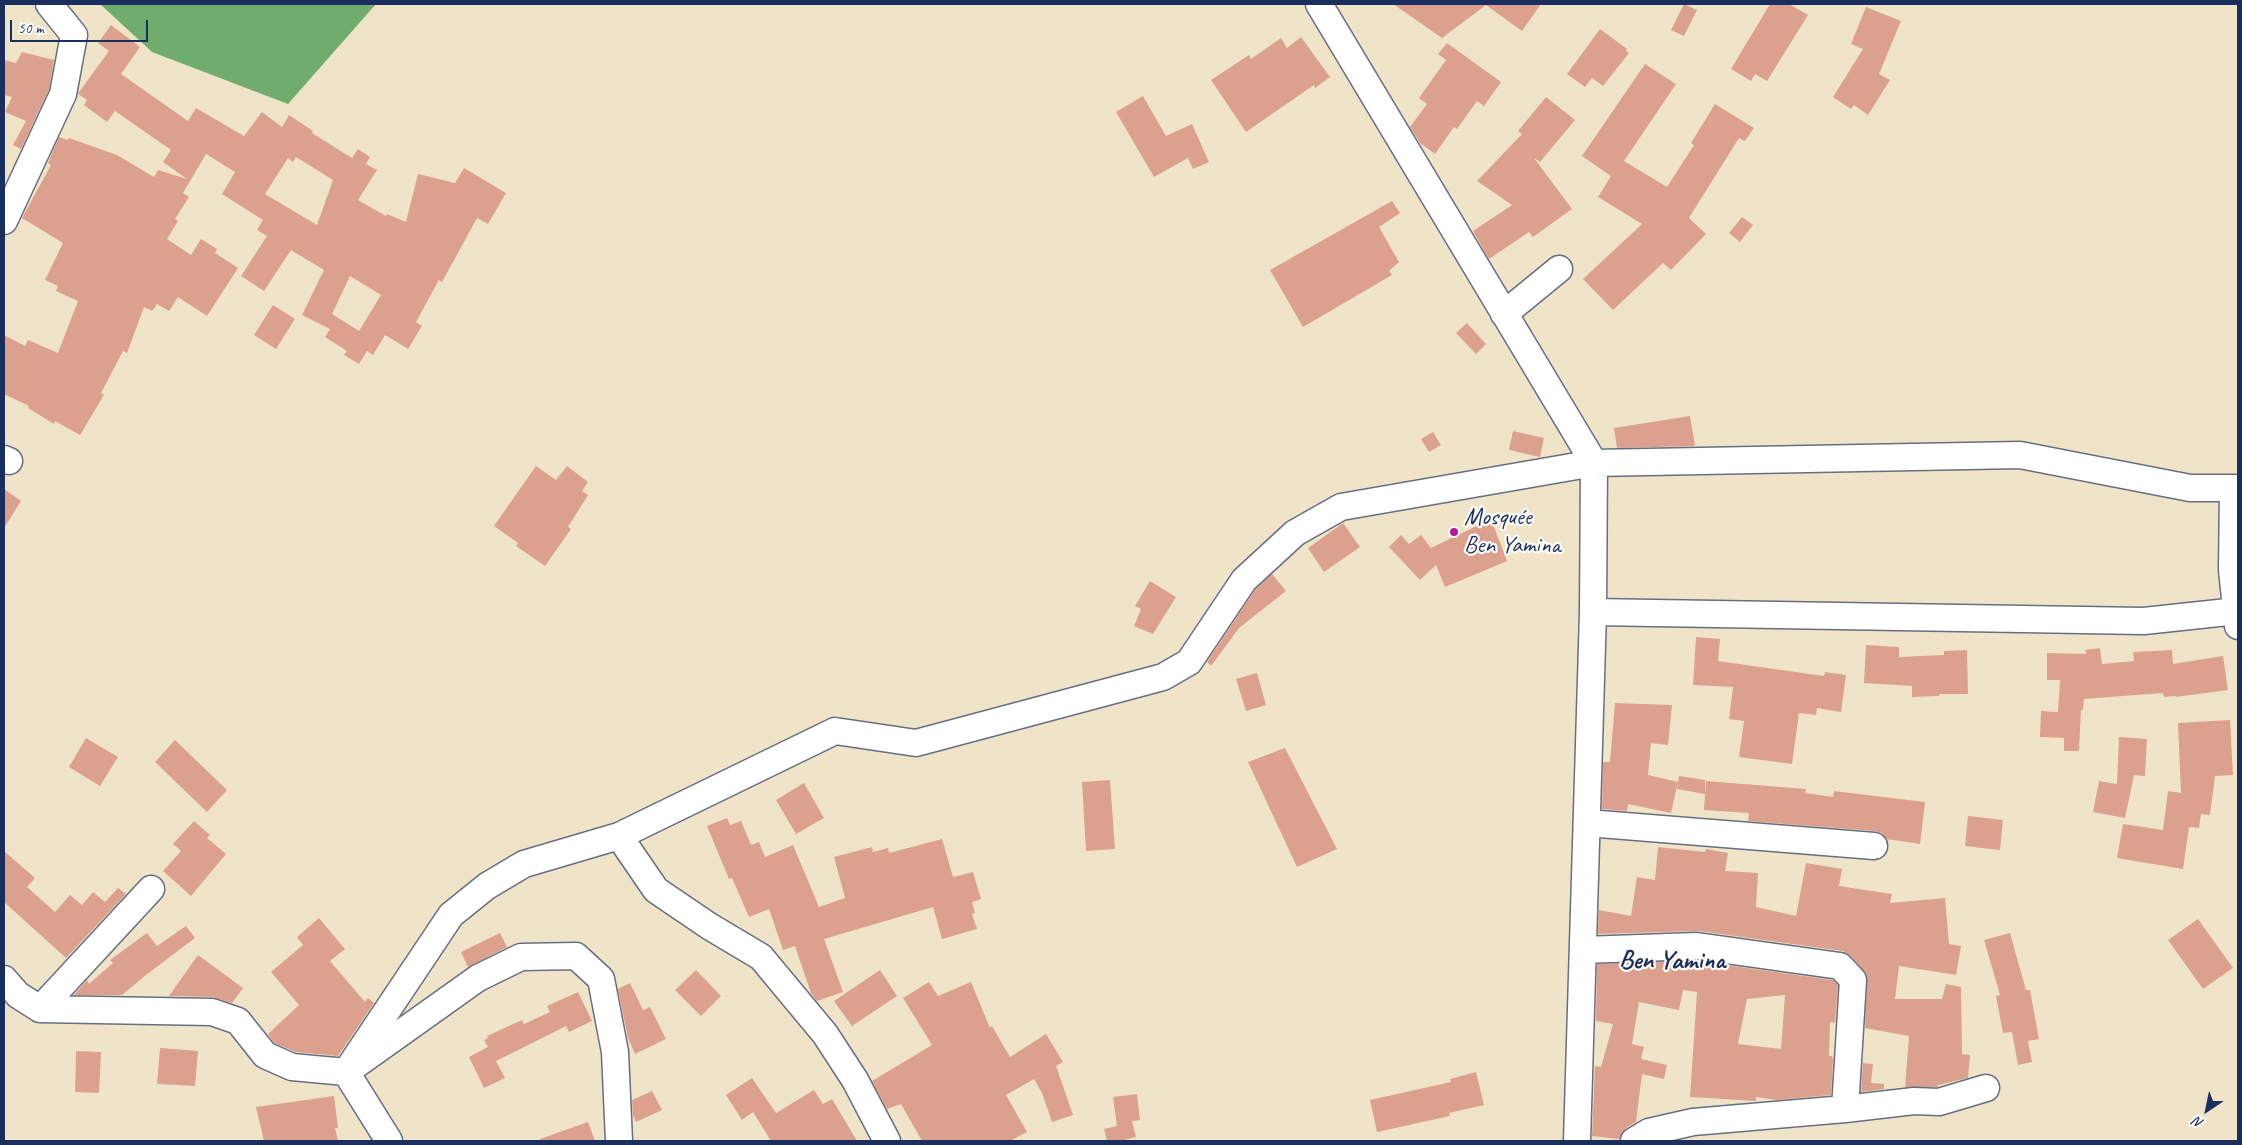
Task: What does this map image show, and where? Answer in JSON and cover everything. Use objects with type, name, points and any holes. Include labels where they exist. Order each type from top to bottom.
[{"type":"street","points":[[4,221],[64,94],[74,35],[49,4]]},
{"type":"street","points":[[1319,4],[1594,463],[1593,612],[1577,1141]]},
{"type":"street","points":[[1504,314],[1559,268]]},
{"type":"street","points":[[346,1072],[451,915],[487,886],[524,864],[619,836],[835,731],[916,743],[1163,677],[1189,662],[1244,580],[1295,532],[1341,507],[1594,463],[2020,455],[2190,488],[2236,488],[2232,570],[2237,618],[2144,621],[1593,612]]},
{"type":"street","points":[[1587,823],[1874,846]]},
{"type":"street","points":[[619,836],[656,890],[709,926],[761,957],[825,1034],[855,1080],[887,1141]]},
{"type":"street","points":[[40,1010],[151,889]]},
{"type":"street","points":[[1583,950],[1697,946],[1840,966],[1853,980],[1845,1109]]},
{"type":"street","points":[[4,980],[18,995],[40,1010],[212,1012],[238,1021],[266,1055],[283,1063],[292,1067],[346,1072],[487,974],[521,957],[576,956],[601,979],[615,1052],[619,1141]]},
{"type":"street","points":[[346,1072],[388,1141]]},
{"type":"street","points":[[1634,1141],[1649,1132],[1692,1122],[1914,1101],[1939,1102],[1986,1088]]},
{"type":"green space","points":[[100,4],[376,4],[288,104],[152,52]]},
{"type":"building","points":[[1393,4],[1541,4],[1522,31],[1486,5],[1442,38]]},
{"type":"building","points":[[1684,4],[1697,10],[1684,36],[1671,30]]},
{"type":"building","points":[[1770,4],[1789,4],[1808,15],[1767,81],[1755,74],[1751,81],[1731,69]]},
{"type":"building","points":[[1866,7],[1901,21],[1879,74],[1890,80],[1868,115],[1854,105],[1851,109],[1833,97],[1863,49],[1851,44]]},
{"type":"building","points":[[111,25],[140,47],[121,74],[188,121],[196,108],[244,136],[262,112],[282,127],[289,115],[313,131],[312,133],[352,158],[358,149],[370,157],[366,164],[377,170],[358,200],[386,216],[387,214],[406,222],[418,174],[455,183],[464,168],[506,193],[488,224],[477,218],[442,282],[439,280],[416,322],[422,326],[408,349],[385,335],[373,355],[367,351],[359,364],[344,355],[347,351],[325,337],[330,329],[302,315],[324,270],[291,250],[264,291],[241,276],[267,236],[257,230],[263,220],[222,194],[235,172],[206,154],[183,193],[189,197],[175,219],[178,221],[167,239],[191,255],[201,239],[217,249],[215,253],[238,268],[207,316],[178,297],[169,311],[157,304],[152,311],[144,307],[127,353],[123,351],[101,393],[104,395],[80,435],[55,421],[54,424],[28,408],[29,406],[4,394],[4,335],[25,346],[28,340],[58,353],[78,301],[56,291],[58,286],[45,280],[63,243],[22,218],[51,165],[48,163],[59,137],[68,140],[69,138],[117,155],[154,177],[158,170],[187,179],[163,162],[171,150],[115,111],[107,122],[84,105],[87,100],[78,94],[109,51],[98,43]],"holes":[[[296,157],[333,180],[317,225],[265,194],[288,158],[293,162]],[[350,276],[381,295],[359,331],[332,314]]]},
{"type":"building","points":[[1600,29],[1627,49],[1626,51],[1629,53],[1603,86],[1592,78],[1585,87],[1567,74]]},
{"type":"building","points":[[1301,37],[1330,77],[1315,88],[1314,85],[1246,132],[1211,80],[1249,55],[1251,59],[1281,38],[1287,48]]},
{"type":"building","points":[[1447,43],[1501,82],[1484,106],[1477,101],[1457,129],[1454,127],[1435,154],[1420,143],[1410,127],[1427,104],[1419,98],[1446,60],[1438,54]]},
{"type":"building","points":[[22,52],[54,60],[49,89],[21,149],[13,145],[26,121],[5,112],[12,97],[4,95],[4,60],[16,63]]},
{"type":"building","points":[[1645,64],[1676,84],[1624,161],[1667,187],[1694,145],[1691,143],[1715,104],[1754,128],[1745,141],[1739,138],[1689,218],[1706,234],[1671,270],[1663,263],[1613,310],[1583,279],[1642,224],[1598,197],[1611,176],[1582,156]]},
{"type":"building","points":[[1143,96],[1166,136],[1192,124],[1209,162],[1193,169],[1188,158],[1154,177],[1116,112]]},
{"type":"building","points":[[1546,97],[1575,120],[1540,162],[1534,158],[1572,209],[1533,237],[1529,232],[1489,259],[1473,231],[1512,205],[1477,181],[1522,134],[1518,131]]},
{"type":"building","points":[[1392,201],[1400,213],[1379,227],[1399,262],[1389,271],[1392,275],[1303,327],[1270,270]]},
{"type":"building","points":[[1742,217],[1753,225],[1740,242],[1729,233]]},
{"type":"building","points":[[273,305],[295,319],[276,349],[254,335]]},
{"type":"building","points":[[1467,323],[1486,344],[1476,354],[1456,333]]},
{"type":"building","points":[[1690,416],[1695,446],[1617,448],[1614,428]]},
{"type":"building","points":[[1513,431],[1544,438],[1540,457],[1509,450]]},
{"type":"building","points":[[1433,432],[1441,445],[1429,452],[1421,439]]},
{"type":"building","points":[[536,466],[556,480],[567,466],[588,482],[582,491],[588,495],[568,527],[571,529],[545,566],[516,546],[518,543],[494,526]]},
{"type":"building","points":[[4,489],[21,501],[4,528]]},
{"type":"building","points":[[1491,519],[1507,561],[1445,587],[1436,565],[1420,580],[1389,547],[1401,535],[1409,544],[1421,535],[1431,548]]},
{"type":"building","points":[[1343,523],[1360,547],[1324,572],[1308,548]]},
{"type":"building","points":[[1272,574],[1286,591],[1239,628],[1211,666],[1207,662],[1255,590]]},
{"type":"building","points":[[1150,581],[1176,597],[1153,634],[1134,626],[1141,609],[1135,606]]},
{"type":"building","points":[[1696,637],[1720,639],[1718,661],[1824,676],[1825,672],[1846,675],[1841,712],[1817,708],[1816,715],[1799,713],[1792,764],[1739,757],[1744,721],[1729,719],[1733,687],[1693,685]]},
{"type":"building","points":[[1866,645],[1899,647],[1899,657],[1944,655],[1944,651],[1967,650],[1968,694],[1939,694],[1939,696],[1912,697],[1912,686],[1864,683]]},
{"type":"building","points":[[2100,648],[2102,664],[2134,661],[2133,652],[2172,650],[2173,664],[2223,656],[2228,690],[2176,697],[2164,697],[2163,693],[2084,699],[2083,710],[2081,710],[2079,751],[2064,751],[2064,738],[2040,737],[2041,711],[2058,712],[2060,680],[2047,680],[2047,653],[2086,654],[2085,650]]},
{"type":"building","points":[[1257,673],[1266,705],[1246,711],[1236,679]]},
{"type":"building","points":[[1615,703],[1672,705],[1668,745],[1651,743],[1648,775],[1678,782],[1671,813],[1628,804],[1627,811],[1602,809],[1603,762],[1610,762]]},
{"type":"building","points":[[2230,720],[2233,775],[2215,776],[2210,815],[2201,814],[2199,828],[2189,827],[2183,869],[2117,858],[2123,824],[2163,830],[2168,791],[2181,793],[2178,723]]},
{"type":"building","points":[[2119,737],[2147,739],[2145,776],[2134,775],[2125,818],[2093,812],[2099,781],[2117,784]]},
{"type":"building","points":[[86,738],[118,757],[100,786],[69,767]]},
{"type":"building","points":[[175,740],[227,790],[207,812],[155,762]]},
{"type":"building","points":[[1285,748],[1337,849],[1297,867],[1248,762]]},
{"type":"building","points":[[1679,776],[1705,780],[1705,794],[1677,789]]},
{"type":"building","points":[[1110,780],[1115,849],[1086,851],[1082,782]]},
{"type":"building","points":[[1706,781],[1806,789],[1805,793],[1833,797],[1834,791],[1925,802],[1920,844],[1887,839],[1882,833],[1875,831],[1748,821],[1749,813],[1704,810]]},
{"type":"building","points":[[804,783],[824,818],[796,834],[776,800]]},
{"type":"building","points":[[1968,816],[2003,820],[2000,850],[1965,846]]},
{"type":"building","points":[[727,818],[730,825],[741,821],[751,845],[759,842],[765,857],[793,845],[819,907],[845,898],[834,857],[872,847],[873,852],[888,848],[889,853],[942,839],[953,877],[973,872],[981,899],[972,902],[975,913],[972,914],[977,929],[942,939],[933,907],[824,939],[843,992],[817,1001],[811,993],[795,946],[783,950],[769,909],[749,917],[732,878],[729,879],[707,826]]},
{"type":"building","points":[[194,821],[210,835],[207,838],[226,854],[191,896],[163,871],[181,851],[173,844]]},
{"type":"building","points":[[1658,847],[1705,852],[1706,849],[1728,853],[1725,871],[1758,873],[1756,907],[1796,916],[1806,863],[1842,869],[1839,886],[1892,894],[1890,903],[1945,898],[1949,944],[1961,946],[1956,975],[1899,966],[1895,999],[1942,999],[1946,984],[1961,987],[1962,1054],[1970,1055],[1968,1078],[1938,1085],[1937,1087],[1905,1087],[1909,1036],[1865,1028],[1867,975],[1851,956],[1843,951],[1699,931],[1598,934],[1599,910],[1631,916],[1637,877],[1655,880]]},
{"type":"building","points":[[4,851],[35,878],[27,887],[55,912],[70,895],[82,905],[93,892],[105,902],[118,888],[126,894],[66,958],[4,902]]},
{"type":"building","points":[[319,918],[345,949],[330,961],[365,1002],[368,998],[374,1003],[338,1056],[296,1052],[274,1043],[268,1034],[299,1005],[271,972],[303,945],[297,937]]},
{"type":"building","points":[[2198,919],[2233,968],[2203,989],[2168,940]]},
{"type":"building","points":[[186,926],[195,938],[122,995],[74,995],[87,980],[89,984],[113,963],[110,960],[147,933],[157,946]]},
{"type":"building","points":[[500,933],[507,947],[468,967],[461,952]]},
{"type":"building","points":[[2010,933],[2026,990],[2030,990],[2039,1039],[2028,1041],[2032,1062],[2018,1065],[2012,1032],[2003,1033],[1996,996],[2000,995],[1984,940]]},
{"type":"building","points":[[198,955],[243,988],[232,1003],[213,997],[169,996]]},
{"type":"building","points":[[1696,961],[1833,980],[1838,985],[1835,1023],[1830,1022],[1829,1056],[1832,1056],[1833,1060],[1831,1095],[1777,1100],[1756,1097],[1756,1101],[1690,1097],[1697,992],[1683,990],[1679,1010],[1639,1002],[1632,1044],[1644,1047],[1641,1059],[1667,1065],[1664,1079],[1642,1074],[1636,1122],[1626,1128],[1619,1139],[1592,1136],[1595,1066],[1601,1067],[1613,1024],[1596,1021],[1597,964]],"holes":[[[1785,995],[1781,1049],[1738,1044],[1747,999]]]},
{"type":"building","points":[[696,970],[721,996],[701,1016],[675,990]]},
{"type":"building","points":[[880,970],[897,996],[852,1026],[834,1001]]},
{"type":"building","points":[[929,982],[938,996],[971,982],[990,1028],[992,1026],[1010,1057],[1046,1034],[1063,1062],[1056,1066],[1073,1115],[1052,1122],[1042,1093],[1034,1079],[1006,1095],[1027,1132],[1010,1141],[922,1141],[901,1104],[887,1109],[872,1081],[932,1045],[903,998]]},
{"type":"building","points":[[630,983],[643,1010],[650,1007],[666,1039],[635,1054],[628,1038],[618,989]]},
{"type":"building","points":[[578,992],[592,1021],[569,1032],[566,1026],[496,1061],[505,1078],[484,1088],[469,1057],[488,1047],[484,1040],[488,1038],[487,1036],[522,1020],[524,1024],[550,1012],[547,1006]]},
{"type":"building","points":[[160,1048],[198,1051],[195,1086],[157,1084]]},
{"type":"building","points":[[76,1051],[101,1052],[99,1093],[75,1092]]},
{"type":"building","points":[[1863,1063],[1873,1064],[1871,1083],[1884,1084],[1884,1089],[1861,1092]]},
{"type":"building","points":[[1476,1072],[1484,1105],[1449,1113],[1450,1116],[1377,1132],[1370,1100],[1451,1082],[1450,1079]]},
{"type":"building","points":[[752,1078],[776,1113],[814,1090],[823,1104],[832,1099],[857,1141],[771,1141],[753,1112],[742,1120],[726,1095]]},
{"type":"building","points":[[652,1091],[662,1110],[636,1122],[633,1115],[632,1100]]},
{"type":"building","points":[[1137,1094],[1140,1120],[1132,1121],[1136,1137],[1120,1141],[1107,1141],[1104,1129],[1117,1126],[1113,1097]]},
{"type":"building","points":[[334,1096],[338,1128],[335,1128],[338,1141],[264,1141],[256,1107]]},
{"type":"building","points":[[588,1122],[595,1141],[540,1141],[540,1139]]},
{"type":"place","name":"Mosquée Ben Yamina","points":[[1454,532]]},
{"type":"district","name":"Ben Yamina","points":[[1672,961]]}]
